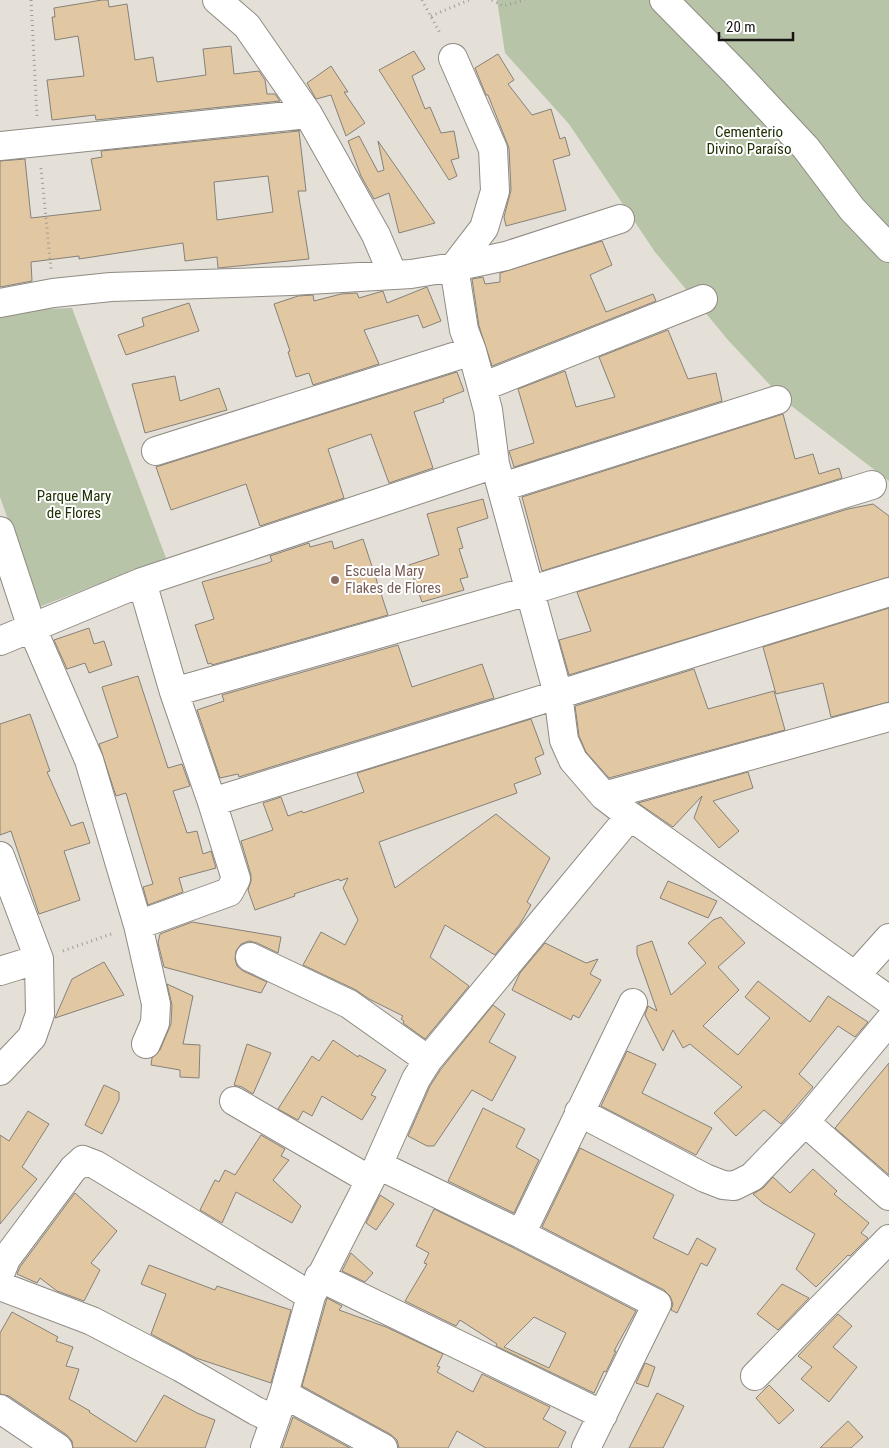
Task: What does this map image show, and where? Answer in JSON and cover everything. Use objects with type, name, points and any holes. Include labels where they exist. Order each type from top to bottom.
[{"type":"street","points":[[217,0],[247,26],[308,114],[376,235],[393,275]]},
{"type":"street","points":[[664,0],[806,148],[852,209],[889,248]]},
{"type":"street","points":[[453,58],[493,149],[495,191],[484,228],[454,267],[464,330],[472,351],[488,410],[499,476],[558,694],[564,740],[573,760],[604,796],[630,816],[889,1000]]},
{"type":"street","points":[[0,146],[308,114]]},
{"type":"street","points":[[0,303],[53,293],[111,287],[291,281],[411,274],[506,256],[620,219]]},
{"type":"street","points":[[482,387],[703,299]]},
{"type":"street","points":[[156,451],[472,351]]},
{"type":"street","points":[[0,641],[142,582],[499,476],[777,400]]},
{"type":"street","points":[[174,692],[529,591],[872,485]]},
{"type":"street","points":[[0,531],[32,628],[89,760],[138,925],[156,1004],[154,1023],[146,1044]]},
{"type":"street","points":[[138,925],[229,892],[236,879],[174,692],[142,582]]},
{"type":"street","points":[[212,802],[889,592]]},
{"type":"street","points":[[604,796],[889,717]]},
{"type":"street","points":[[265,1448],[284,1394],[315,1286],[374,1173],[416,1079],[428,1060],[630,816]]},
{"type":"street","points":[[0,856],[38,959],[40,1014],[32,1037],[0,1071]]},
{"type":"street","points":[[855,976],[889,938]]},
{"type":"street","points":[[250,957],[349,1004],[428,1060]]},
{"type":"street","points":[[0,970],[38,959]]},
{"type":"street","points":[[521,1234],[633,1003]]},
{"type":"street","points":[[579,1112],[705,1178],[723,1186],[734,1186],[752,1177],[805,1122],[889,1021]]},
{"type":"street","points":[[234,1101],[374,1173],[521,1234],[657,1304],[586,1448]]},
{"type":"street","points":[[805,1122],[889,1196]]},
{"type":"street","points":[[0,1274],[6,1259],[73,1169],[83,1160],[96,1165],[315,1286],[603,1415]]},
{"type":"street","points":[[755,1376],[889,1239]]},
{"type":"street","points":[[0,1286],[92,1321],[275,1420]]},
{"type":"street","points":[[284,1394],[383,1448]]},
{"type":"street","points":[[0,1409],[58,1448]]},
{"type":"path","points":[[31,0],[39,143],[53,293]]},
{"type":"path","points":[[422,0],[453,58]]},
{"type":"path","points":[[431,16],[469,0]]},
{"type":"path","points":[[492,0],[504,6],[525,0]]},
{"type":"path","points":[[38,959],[138,925]]},
{"type":"green space","name":"Cementerio Divino Paraíso","points":[[497,0],[889,0],[889,481],[785,401],[728,340],[655,252],[569,124],[505,53]]},
{"type":"green space","name":"Parque Mary de Flores","points":[[72,308],[166,558],[39,607],[0,497],[0,313],[14,310]]},
{"type":"building","points":[[108,0],[109,7],[127,4],[135,60],[153,57],[157,82],[206,75],[203,49],[231,46],[234,74],[259,71],[265,80],[267,94],[275,94],[280,101],[96,120],[95,115],[52,120],[47,80],[84,76],[78,36],[55,40],[52,17],[55,17],[54,8]]},
{"type":"building","points":[[414,51],[425,69],[412,76],[425,109],[430,107],[441,133],[454,131],[459,158],[451,160],[457,176],[449,180],[379,70]]},
{"type":"building","points":[[498,54],[514,80],[508,84],[532,115],[551,109],[560,139],[565,137],[570,155],[553,160],[566,210],[506,226],[504,217],[511,190],[509,148],[475,68]]},
{"type":"building","points":[[331,66],[348,92],[344,92],[365,123],[346,136],[331,95],[316,99],[307,83]]},
{"type":"building","points":[[299,131],[306,191],[298,191],[309,259],[218,268],[217,257],[185,261],[183,243],[79,259],[79,256],[31,262],[32,281],[0,287],[0,161],[25,159],[31,218],[101,210],[91,159],[102,157],[101,151]],"holes":[[[268,176],[273,212],[217,220],[214,182]]]},
{"type":"building","points":[[359,136],[378,172],[384,170],[378,141],[435,223],[399,233],[389,193],[374,199],[361,176],[348,141]]},
{"type":"building","points":[[602,241],[612,265],[590,275],[606,312],[653,294],[656,301],[492,366],[479,326],[472,279],[483,277],[485,284],[500,282],[500,273]]},
{"type":"building","points":[[427,287],[441,321],[423,328],[418,315],[364,330],[379,364],[313,385],[309,373],[296,377],[288,352],[290,351],[274,304],[298,296],[313,295],[314,301],[341,294],[357,293],[359,298],[383,291],[387,303]]},
{"type":"building","points":[[189,303],[199,331],[126,355],[118,335],[144,326],[142,318]]},
{"type":"building","points":[[668,330],[688,379],[716,373],[722,401],[514,467],[509,451],[534,443],[518,389],[565,371],[576,407],[615,397],[599,357]]},
{"type":"building","points":[[457,372],[464,391],[443,399],[444,402],[414,412],[433,468],[389,483],[371,434],[328,449],[344,498],[260,526],[246,484],[171,510],[156,467]]},
{"type":"building","points":[[175,376],[180,401],[219,388],[227,410],[145,433],[132,384]]},
{"type":"building","points":[[783,414],[795,459],[813,454],[819,474],[839,468],[842,478],[542,571],[522,497]]},
{"type":"building","points":[[483,499],[488,518],[457,528],[463,548],[459,549],[468,577],[460,579],[464,590],[422,602],[409,565],[439,555],[427,514]]},
{"type":"building","points":[[873,504],[889,516],[889,577],[569,675],[559,640],[591,631],[577,592],[848,509]]},
{"type":"building","points":[[363,539],[388,615],[212,665],[211,663],[208,664],[195,625],[214,619],[202,582],[268,563],[272,561],[270,556],[309,543],[310,547],[332,541],[334,549]]},
{"type":"building","points":[[889,608],[889,702],[831,717],[823,683],[776,694],[763,647]]},
{"type":"building","points":[[89,628],[94,644],[104,641],[112,665],[89,673],[85,663],[67,669],[54,640]]},
{"type":"building","points":[[398,645],[412,687],[482,664],[494,698],[239,777],[238,774],[220,778],[197,710],[224,701],[222,695]]},
{"type":"building","points":[[694,669],[708,709],[774,691],[785,730],[609,778],[586,752],[579,736],[575,706]]},
{"type":"building","points":[[138,676],[168,768],[182,764],[190,786],[173,791],[187,833],[197,831],[203,854],[211,851],[216,868],[179,878],[183,892],[148,905],[143,887],[153,884],[126,793],[116,796],[99,744],[118,737],[102,687]]},
{"type":"building","points":[[30,714],[50,771],[47,772],[71,826],[83,822],[90,843],[64,851],[80,900],[39,914],[11,831],[0,835],[0,724]]},
{"type":"building","points":[[531,719],[544,754],[535,758],[541,774],[514,784],[517,793],[379,842],[395,888],[496,814],[550,858],[527,902],[531,905],[520,924],[495,955],[445,925],[430,957],[469,986],[425,1039],[403,1023],[404,1021],[401,1019],[403,1016],[369,999],[356,990],[303,965],[321,932],[345,945],[358,920],[343,888],[348,878],[340,881],[339,879],[294,894],[295,896],[255,910],[248,890],[251,875],[241,841],[273,830],[263,803],[281,797],[288,816],[302,811],[303,813],[364,792],[357,773]]},
{"type":"building","points":[[748,772],[753,788],[713,801],[739,831],[719,848],[694,818],[702,796],[673,827],[638,803]]},
{"type":"building","points":[[668,881],[717,901],[708,918],[660,898]]},
{"type":"building","points":[[721,917],[745,943],[718,967],[739,990],[703,1026],[738,1055],[770,1018],[745,997],[758,981],[810,1022],[828,996],[868,1022],[855,1037],[838,1026],[799,1074],[813,1087],[781,1124],[764,1110],[736,1136],[714,1113],[742,1087],[690,1044],[683,1048],[673,1030],[663,1051],[645,1015],[648,1006],[657,1011],[637,954],[637,946],[652,941],[671,995],[706,963],[688,943],[713,920]]},
{"type":"building","points":[[192,922],[281,937],[278,953],[249,941],[241,944],[236,951],[235,959],[237,966],[243,971],[267,982],[261,993],[164,967],[158,943],[160,934]]},
{"type":"building","points":[[545,943],[586,963],[598,959],[590,974],[601,980],[579,1018],[573,1015],[571,1020],[512,990],[520,973]]},
{"type":"building","points":[[104,962],[124,995],[55,1018],[72,979]]},
{"type":"building","points":[[167,984],[193,996],[183,1044],[200,1045],[199,1078],[180,1077],[180,1070],[151,1065],[152,1058],[160,1050],[171,1024],[172,1005]]},
{"type":"building","points":[[493,1005],[505,1014],[489,1042],[516,1057],[492,1101],[472,1090],[434,1146],[427,1146],[408,1136],[430,1086],[441,1069]]},
{"type":"building","points":[[333,1040],[358,1057],[359,1055],[386,1070],[371,1095],[376,1097],[362,1120],[322,1096],[312,1116],[303,1111],[298,1120],[278,1109],[312,1056],[319,1061]]},
{"type":"building","points":[[247,1044],[271,1053],[253,1094],[242,1087],[234,1085]]},
{"type":"building","points":[[627,1051],[656,1064],[642,1093],[712,1128],[696,1155],[601,1106]]},
{"type":"building","points":[[889,1063],[889,1175],[835,1128]]},
{"type":"building","points":[[104,1085],[119,1092],[119,1100],[102,1134],[85,1125]]},
{"type":"building","points":[[483,1108],[525,1129],[516,1147],[539,1160],[514,1213],[448,1181]]},
{"type":"building","points":[[28,1111],[49,1124],[22,1167],[37,1179],[0,1224],[0,1135],[9,1141]]},
{"type":"building","points":[[261,1135],[285,1149],[281,1156],[289,1160],[273,1180],[301,1206],[292,1223],[236,1192],[222,1223],[200,1210],[215,1180],[219,1182],[225,1170],[235,1175]]},
{"type":"building","points":[[580,1148],[674,1195],[653,1238],[688,1255],[697,1238],[716,1249],[707,1266],[701,1263],[677,1313],[671,1310],[673,1304],[670,1296],[664,1290],[542,1227]]},
{"type":"building","points":[[813,1169],[837,1191],[834,1194],[869,1223],[861,1233],[868,1238],[816,1287],[796,1269],[815,1234],[763,1203],[753,1194],[763,1188],[773,1177],[790,1193]]},
{"type":"building","points":[[75,1193],[117,1231],[91,1263],[100,1270],[84,1301],[57,1291],[40,1278],[37,1283],[17,1274],[20,1267]]},
{"type":"building","points":[[380,1195],[394,1204],[376,1230],[366,1223]]},
{"type":"building","points":[[434,1209],[636,1311],[594,1393],[496,1346],[497,1344],[460,1320],[456,1326],[405,1301],[427,1264],[424,1263],[429,1253],[416,1246]],"holes":[[[534,1317],[566,1333],[549,1368],[504,1347]]]},
{"type":"building","points":[[351,1253],[373,1273],[365,1282],[342,1271]]},
{"type":"building","points":[[149,1265],[215,1290],[217,1286],[291,1310],[271,1383],[196,1358],[151,1334],[166,1294],[141,1284]]},
{"type":"building","points":[[782,1284],[809,1298],[778,1330],[757,1314]]},
{"type":"building","points":[[327,1298],[342,1306],[339,1310],[386,1327],[443,1354],[437,1366],[440,1367],[437,1372],[473,1392],[482,1374],[550,1407],[543,1419],[566,1432],[558,1448],[486,1448],[457,1431],[448,1448],[399,1448],[397,1440],[390,1434],[302,1386]]},
{"type":"building","points":[[12,1312],[58,1337],[56,1341],[73,1347],[66,1366],[79,1369],[69,1399],[136,1442],[164,1395],[197,1413],[215,1420],[205,1448],[73,1448],[72,1441],[67,1435],[9,1396],[0,1394],[0,1333]]},
{"type":"building","points":[[838,1314],[852,1326],[833,1347],[857,1367],[829,1402],[801,1379],[812,1367],[798,1356]]},
{"type":"building","points":[[645,1363],[655,1367],[648,1387],[636,1383]]},
{"type":"building","points":[[769,1385],[794,1410],[779,1424],[756,1398]]},
{"type":"building","points":[[657,1393],[684,1406],[663,1448],[629,1448]]},
{"type":"building","points":[[293,1417],[350,1448],[282,1448]]},
{"type":"building","points":[[848,1421],[863,1437],[851,1448],[820,1448]]},
{"type":"place","name":"Escuela Mary Flakes de Flores","points":[[335,580]]}]
